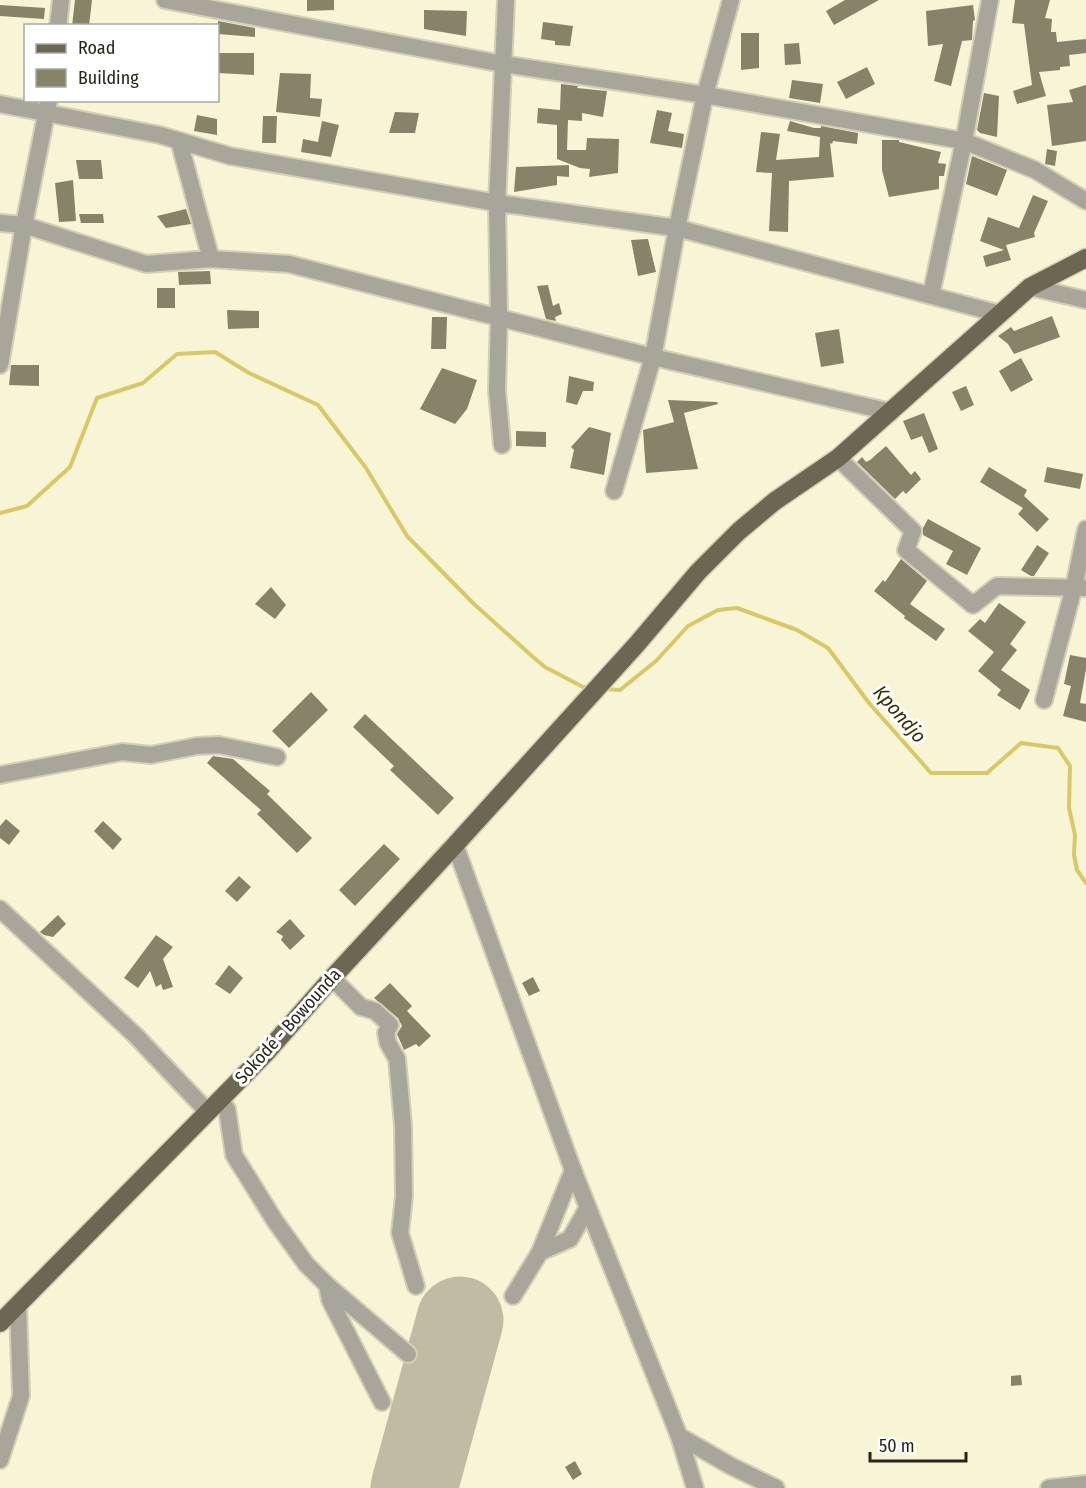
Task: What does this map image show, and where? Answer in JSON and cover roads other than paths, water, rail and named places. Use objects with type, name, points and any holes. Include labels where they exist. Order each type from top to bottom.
[{"type":"main road","name":"Sokodé - Bowounda","points":[[0,1323],[265,1054],[637,644],[698,572],[739,531],[775,501],[838,458],[1030,287],[1086,258]]},
{"type":"street","points":[[58,24],[61,0]]},
{"type":"street","points":[[165,0],[503,64],[705,95],[964,141],[1035,170],[1086,201]]},
{"type":"street","points":[[502,445],[497,390],[499,316],[497,203],[506,0]]},
{"type":"street","points":[[614,491],[653,357],[705,95],[731,0]]},
{"type":"street","points":[[931,295],[964,141],[990,0]]},
{"type":"street","points":[[0,104],[25,109],[49,107],[160,135],[230,156],[497,203],[677,228],[1000,314]]},
{"type":"street","points":[[0,365],[24,225],[49,107]]},
{"type":"street","points":[[179,141],[211,259]]},
{"type":"street","points":[[0,223],[24,225],[146,264],[211,259],[290,264],[653,357],[891,412]]},
{"type":"street","points":[[1030,287],[1086,300]]},
{"type":"street","points":[[838,458],[913,531],[906,550],[973,605],[997,586],[1080,588]]},
{"type":"street","points":[[1044,699],[1080,588],[1086,529]]},
{"type":"street","points":[[0,775],[110,753],[151,755],[197,746],[219,745],[277,757]]},
{"type":"street","points":[[455,845],[587,1209],[679,1436],[695,1488]]},
{"type":"street","points":[[0,909],[214,1106],[227,1109],[234,1155],[275,1221],[306,1264],[327,1285],[408,1354]]},
{"type":"street","points":[[332,978],[362,1007],[375,1011],[390,1025],[386,1034],[397,1059],[403,1125],[404,1196],[400,1233],[416,1286]]},
{"type":"street","points":[[513,1296],[540,1252],[573,1170]]},
{"type":"street","points":[[540,1252],[570,1239],[587,1209]]},
{"type":"street","points":[[327,1285],[330,1300],[382,1402]]},
{"type":"street","points":[[0,1460],[21,1396],[18,1306]]},
{"type":"street","points":[[679,1436],[731,1466],[776,1488]]},
{"type":"street","points":[[1049,1488],[1086,1484]]},
{"type":"waterway","points":[[0,513],[27,506],[70,467],[97,398],[143,383],[177,354],[215,352],[249,373],[318,405],[366,468],[407,536],[474,604],[545,667],[583,687],[590,688]]},
{"type":"waterway","name":"Kpondjo","points":[[604,689],[620,690],[656,661],[688,626],[718,610],[737,608],[797,630],[828,648],[869,703],[931,773],[987,773],[1021,743],[1058,748],[1070,766],[1069,808],[1075,835],[1074,855],[1077,870],[1086,883]]}]
